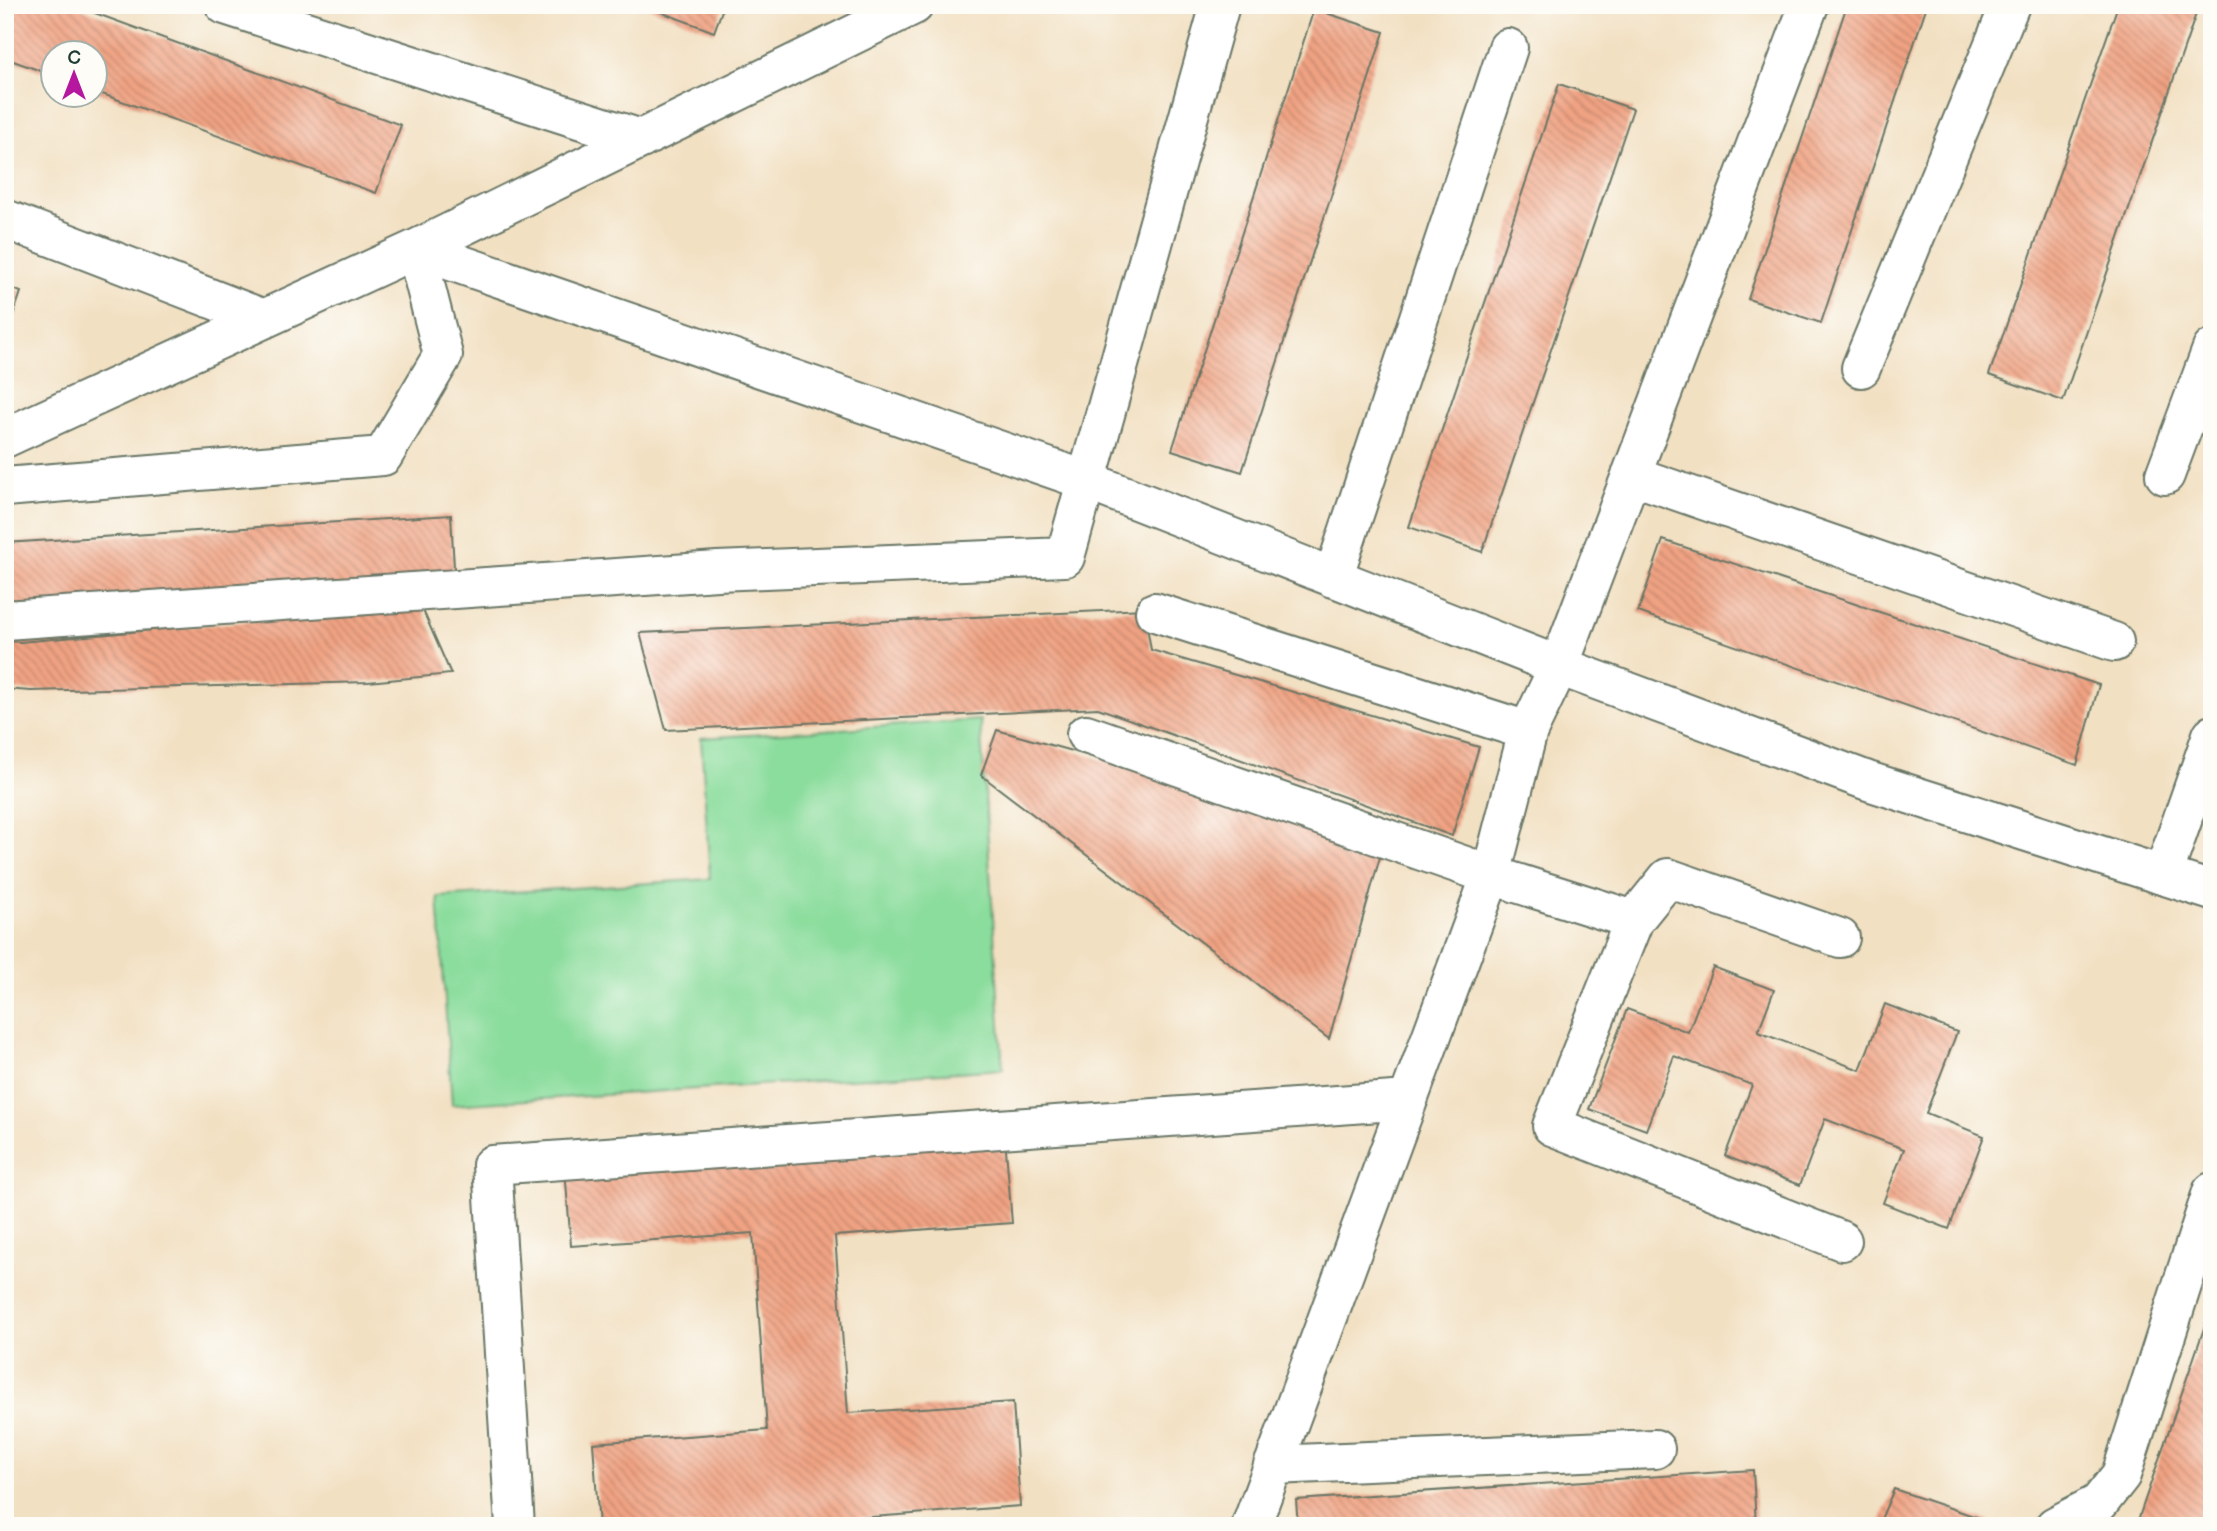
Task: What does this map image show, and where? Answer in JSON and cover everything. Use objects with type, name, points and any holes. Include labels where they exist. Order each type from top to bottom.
[{"type":"street","points":[[225,5],[641,139]]},
{"type":"street","points":[[5,438],[416,249],[914,5]]},
{"type":"street","points":[[5,620],[717,571],[1065,557],[1084,481],[1220,5]]},
{"type":"street","points":[[1251,1526],[1491,874],[1528,731],[1559,666],[1809,5]]},
{"type":"street","points":[[1861,368],[2010,5]]},
{"type":"street","points":[[1333,578],[1508,48]]},
{"type":"street","points":[[5,219],[264,319]]},
{"type":"street","points":[[416,249],[1084,481],[1559,666],[1868,781],[2212,891]]},
{"type":"street","points":[[5,487],[383,456],[443,355],[416,249]]},
{"type":"street","points":[[2165,475],[2212,349]]},
{"type":"street","points":[[1631,475],[2114,642]]},
{"type":"street","points":[[1156,612],[1528,731]]},
{"type":"street","points":[[1086,734],[1491,874],[1634,920]]},
{"type":"street","points":[[2163,874],[2212,735]]},
{"type":"street","points":[[1840,939],[1668,878],[1634,920],[1552,1126],[1842,1241]]},
{"type":"street","points":[[515,1526],[492,1165],[1408,1100]]},
{"type":"street","points":[[2055,1526],[2099,1503],[2121,1475],[2212,1192]]},
{"type":"street","points":[[1273,1465],[1655,1449]]},
{"type":"green space","points":[[980,720],[1003,1069],[452,1105],[438,897],[710,879],[701,738]]},
{"type":"building","points":[[5,5],[73,5],[401,125],[376,193],[108,96],[108,38],[38,38],[38,70],[5,58]]},
{"type":"building","points":[[642,5],[724,5],[714,32]]},
{"type":"building","points":[[1847,5],[1927,5],[1821,323],[1748,299]]},
{"type":"building","points":[[2118,5],[2199,5],[2063,401],[1989,375]]},
{"type":"building","points":[[1314,9],[1384,32],[1242,472],[1172,450]]},
{"type":"building","points":[[1559,84],[1633,109],[1482,552],[1409,527]]},
{"type":"building","points":[[5,286],[21,292],[6,336],[5,336]]},
{"type":"building","points":[[451,515],[455,585],[5,614],[5,543]]},
{"type":"building","points":[[1663,540],[2099,685],[2077,765],[1638,612]]},
{"type":"building","points":[[421,606],[451,674],[368,682],[31,691],[5,689],[5,641],[20,642]]},
{"type":"building","points":[[1144,609],[1151,650],[1479,747],[1452,836],[1098,708],[666,730],[640,633]]},
{"type":"building","points":[[997,730],[1385,839],[1329,1039],[981,775]]},
{"type":"building","points":[[1713,967],[1774,990],[1758,1032],[1860,1070],[1885,1004],[1957,1032],[1926,1113],[1984,1136],[1949,1229],[1883,1203],[1904,1149],[1825,1119],[1800,1185],[1725,1156],[1752,1085],[1674,1056],[1646,1130],[1589,1109],[1627,1009],[1688,1032]]},
{"type":"building","points":[[1005,1137],[1012,1223],[835,1236],[848,1413],[1013,1402],[1020,1506],[750,1526],[599,1526],[593,1443],[767,1430],[753,1233],[571,1246],[565,1169]]},
{"type":"building","points":[[2211,1308],[2212,1526],[2136,1526]]},
{"type":"building","points":[[1753,1470],[1756,1526],[1298,1526],[1296,1500]]},
{"type":"building","points":[[1894,1489],[2000,1525],[2000,1526],[1878,1526]]}]
